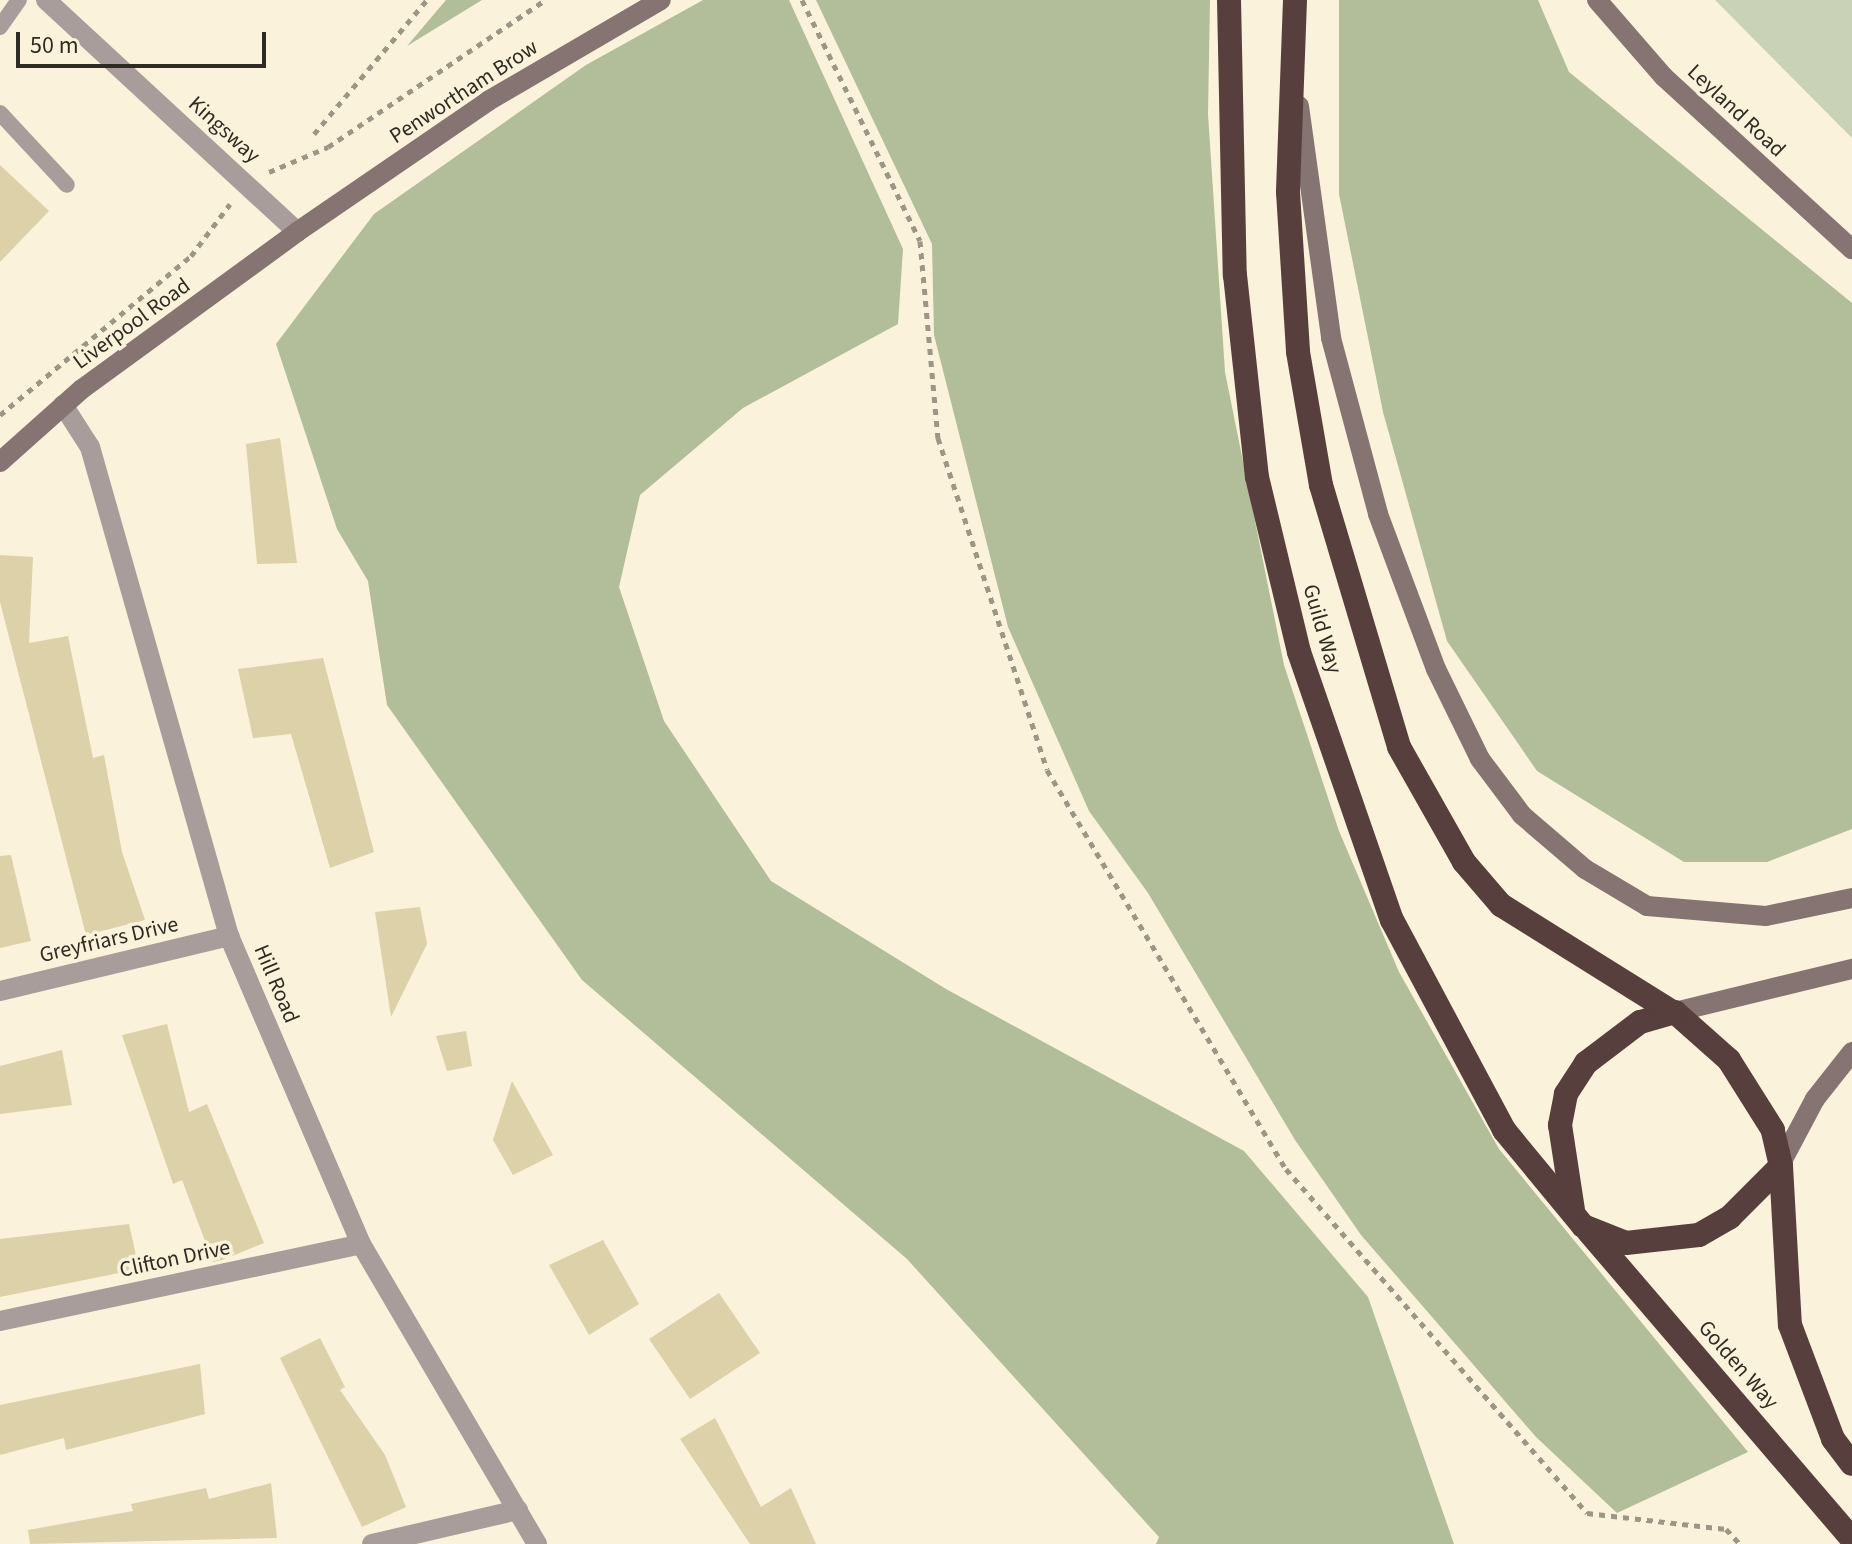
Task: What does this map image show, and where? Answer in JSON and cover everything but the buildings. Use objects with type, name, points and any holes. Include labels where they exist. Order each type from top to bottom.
[{"type":"highway","name":"Guild Way","points":[[1229,0],[1236,290],[1257,477],[1299,652],[1392,920],[1504,1130],[1578,1218]]},
{"type":"highway","name":"Guild Way","points":[[1295,0],[1288,192],[1298,352],[1321,485],[1399,747],[1464,862],[1501,905],[1674,1012]]},
{"type":"highway","points":[[1674,1012],[1755,1094],[1781,1164],[1730,1217],[1699,1235],[1626,1243],[1578,1218],[1560,1125],[1566,1094],[1615,1036],[1674,1012]]},
{"type":"highway","name":"Golden Way","points":[[1781,1164],[1790,1325],[1833,1439],[1852,1464]]},
{"type":"highway","name":"Golden Way","points":[[1578,1218],[1852,1539]]},
{"type":"main road","name":"Penwortham Brow","points":[[297,232],[488,101],[661,0]]},
{"type":"main road","name":"Leyland Road","points":[[1597,0],[1664,77],[1846,244],[1852,260]]},
{"type":"main road","points":[[1294,70],[1331,338],[1378,514],[1436,669],[1480,759],[1522,815],[1585,869],[1647,906],[1766,916],[1852,898]]},
{"type":"main road","name":"Liverpool Road","points":[[0,462],[63,405],[297,232]]},
{"type":"main road","points":[[1674,1012],[1852,969]]},
{"type":"main road","points":[[1781,1164],[1815,1099],[1852,1052]]},
{"type":"street","name":"Kingsway","points":[[46,0],[297,232]]},
{"type":"street","name":"Hill Road","points":[[63,405],[90,447],[229,936],[361,1244],[537,1544]]},
{"type":"street","name":"Greyfriars Drive","points":[[0,991],[229,936]]},
{"type":"street","name":"Clifton Drive","points":[[0,1321],[361,1244]]},
{"type":"street","points":[[372,1544],[518,1510]]},
{"type":"lane","points":[[0,27],[19,0]]},
{"type":"lane","points":[[0,113],[67,185]]},
{"type":"path","points":[[314,134],[427,0]]},
{"type":"path","points":[[802,0],[920,241],[938,438],[1047,770],[1286,1169],[1587,1513],[1726,1529],[1740,1544]]},
{"type":"green space","points":[[446,0],[482,0],[407,46]]},
{"type":"green space","points":[[703,0],[789,0],[903,249],[898,324],[743,408],[640,495],[619,587],[664,721],[771,881],[946,989],[1244,1151],[1368,1297],[1454,1544],[1156,1544],[1159,1537],[907,1259],[582,980],[387,705],[368,581],[337,529],[276,344],[374,214],[586,65]]},
{"type":"green space","points":[[816,0],[1210,0],[1208,114],[1225,372],[1284,665],[1339,831],[1399,972],[1499,1149],[1748,1452],[1617,1513],[1536,1437],[1361,1235],[1295,1140],[1148,893],[1089,811],[1008,627],[934,335],[932,244]]},
{"type":"green space","points":[[1339,0],[1538,0],[1569,72],[1852,303],[1852,829],[1767,862],[1684,862],[1537,771],[1447,641],[1383,412],[1339,194]]},
{"type":"green space","points":[[1715,0],[1852,0],[1852,138]]}]
